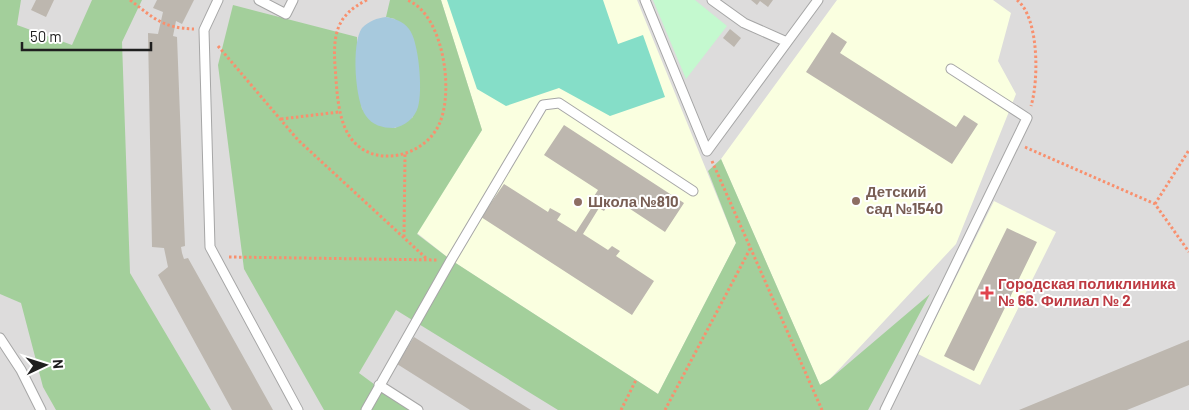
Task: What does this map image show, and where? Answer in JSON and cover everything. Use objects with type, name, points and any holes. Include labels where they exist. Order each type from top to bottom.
[{"type":"lane","points":[[218,0],[204,30],[210,247],[298,410]]},
{"type":"lane","points":[[259,0],[286,14],[293,0]]},
{"type":"lane","points":[[645,0],[708,151]]},
{"type":"lane","points":[[712,0],[744,23],[787,42]]},
{"type":"lane","points":[[708,151],[818,0]]},
{"type":"lane","points":[[885,410],[1027,118],[951,69]]},
{"type":"lane","points":[[366,410],[451,260],[543,105],[559,103],[694,191]]},
{"type":"lane","points":[[0,338],[21,370],[40,410]]},
{"type":"lane","points":[[379,385],[418,410]]},
{"type":"path","points":[[130,0],[160,23],[174,28],[204,30],[298,140],[427,259]]},
{"type":"path","points":[[367,0],[354,6],[338,26],[334,43],[339,112],[354,142],[372,153],[396,156],[423,146],[438,129],[444,101],[444,69],[440,38],[430,18],[407,0]]},
{"type":"path","points":[[1017,0],[1025,6],[1034,38],[1035,93],[1027,118]]},
{"type":"path","points":[[281,119],[339,112]]},
{"type":"path","points":[[1015,142],[1155,204],[1189,252]]},
{"type":"path","points":[[1155,204],[1189,150]]},
{"type":"path","points":[[708,151],[822,410]]},
{"type":"path","points":[[404,237],[405,153]]},
{"type":"path","points":[[665,410],[750,249]]},
{"type":"path","points":[[215,257],[451,260]]},
{"type":"path","points":[[621,410],[636,380]]},
{"type":"shaded area","points":[[0,0],[1189,0],[1189,410],[0,410]]},
{"type":"shaded area","name":"Школа №810","points":[[441,0],[637,0],[736,243],[658,394],[451,260],[417,233],[482,130]]},
{"type":"shaded area","name":"Детский сад №1540","points":[[837,0],[993,0],[1011,13],[998,61],[1016,94],[956,244],[830,379],[820,385],[721,159]]},
{"type":"shaded area","name":"Городская поликлиника № 66. Филиал № 2","points":[[994,201],[1056,232],[980,385],[918,354]]},
{"type":"green space","points":[[0,0],[21,0],[17,25],[72,45],[92,0],[142,0],[122,42],[130,273],[211,410],[56,410],[43,387],[21,303],[0,294]]},
{"type":"green space","points":[[390,0],[441,0],[482,130],[417,234],[451,260],[658,394],[736,243],[708,171],[721,159],[820,385],[830,379],[930,294],[868,410],[558,410],[396,310],[359,373],[409,410],[324,410],[244,269],[218,65],[233,5],[357,37],[357,74],[362,109],[395,128],[413,117],[395,19],[386,17]]},
{"type":"green space","points":[[447,0],[603,0],[618,44],[643,35],[665,97],[610,116],[559,88],[506,106],[477,89]]},
{"type":"green space","points":[[653,0],[695,0],[727,26],[686,79]]},
{"type":"water","points":[[386,17],[404,24],[409,29],[418,55],[420,79],[417,111],[405,124],[393,128],[371,122],[366,116],[359,98],[356,72],[356,46],[362,28],[373,20]]},
{"type":"building","points":[[36,0],[54,0],[46,17],[31,10]]},
{"type":"building","points":[[157,0],[194,0],[182,24],[176,21],[173,36],[177,37],[185,246],[181,247],[182,253],[184,259],[188,258],[273,410],[232,410],[158,275],[168,267],[164,248],[152,247],[148,33],[158,34],[163,12],[153,8]]},
{"type":"building","points":[[751,0],[773,0],[768,7],[760,1],[757,5]]},
{"type":"building","points":[[730,29],[741,38],[734,47],[723,38]]},
{"type":"building","points":[[832,32],[847,42],[840,53],[956,127],[964,115],[978,124],[952,164],[806,72]]},
{"type":"building","points":[[564,125],[684,203],[665,232],[612,197],[604,211],[599,208],[583,234],[608,250],[612,246],[620,251],[616,256],[654,281],[632,315],[481,217],[504,184],[548,212],[550,208],[561,214],[557,220],[576,232],[594,204],[591,201],[598,190],[544,155]]},
{"type":"building","points":[[1007,228],[1037,242],[974,371],[944,356]]},
{"type":"building","points":[[414,337],[531,410],[470,410],[397,364]]},
{"type":"building","points":[[1189,340],[1189,385],[1127,410],[1019,410]]},
{"type":"place","name":"Детский сад №1540","points":[[856,201]]},
{"type":"place","name":"Школа №810","points":[[578,202]]},
{"type":"place","name":"Городская поликлиника № 66. Филиал № 2","points":[[987,293]]}]
